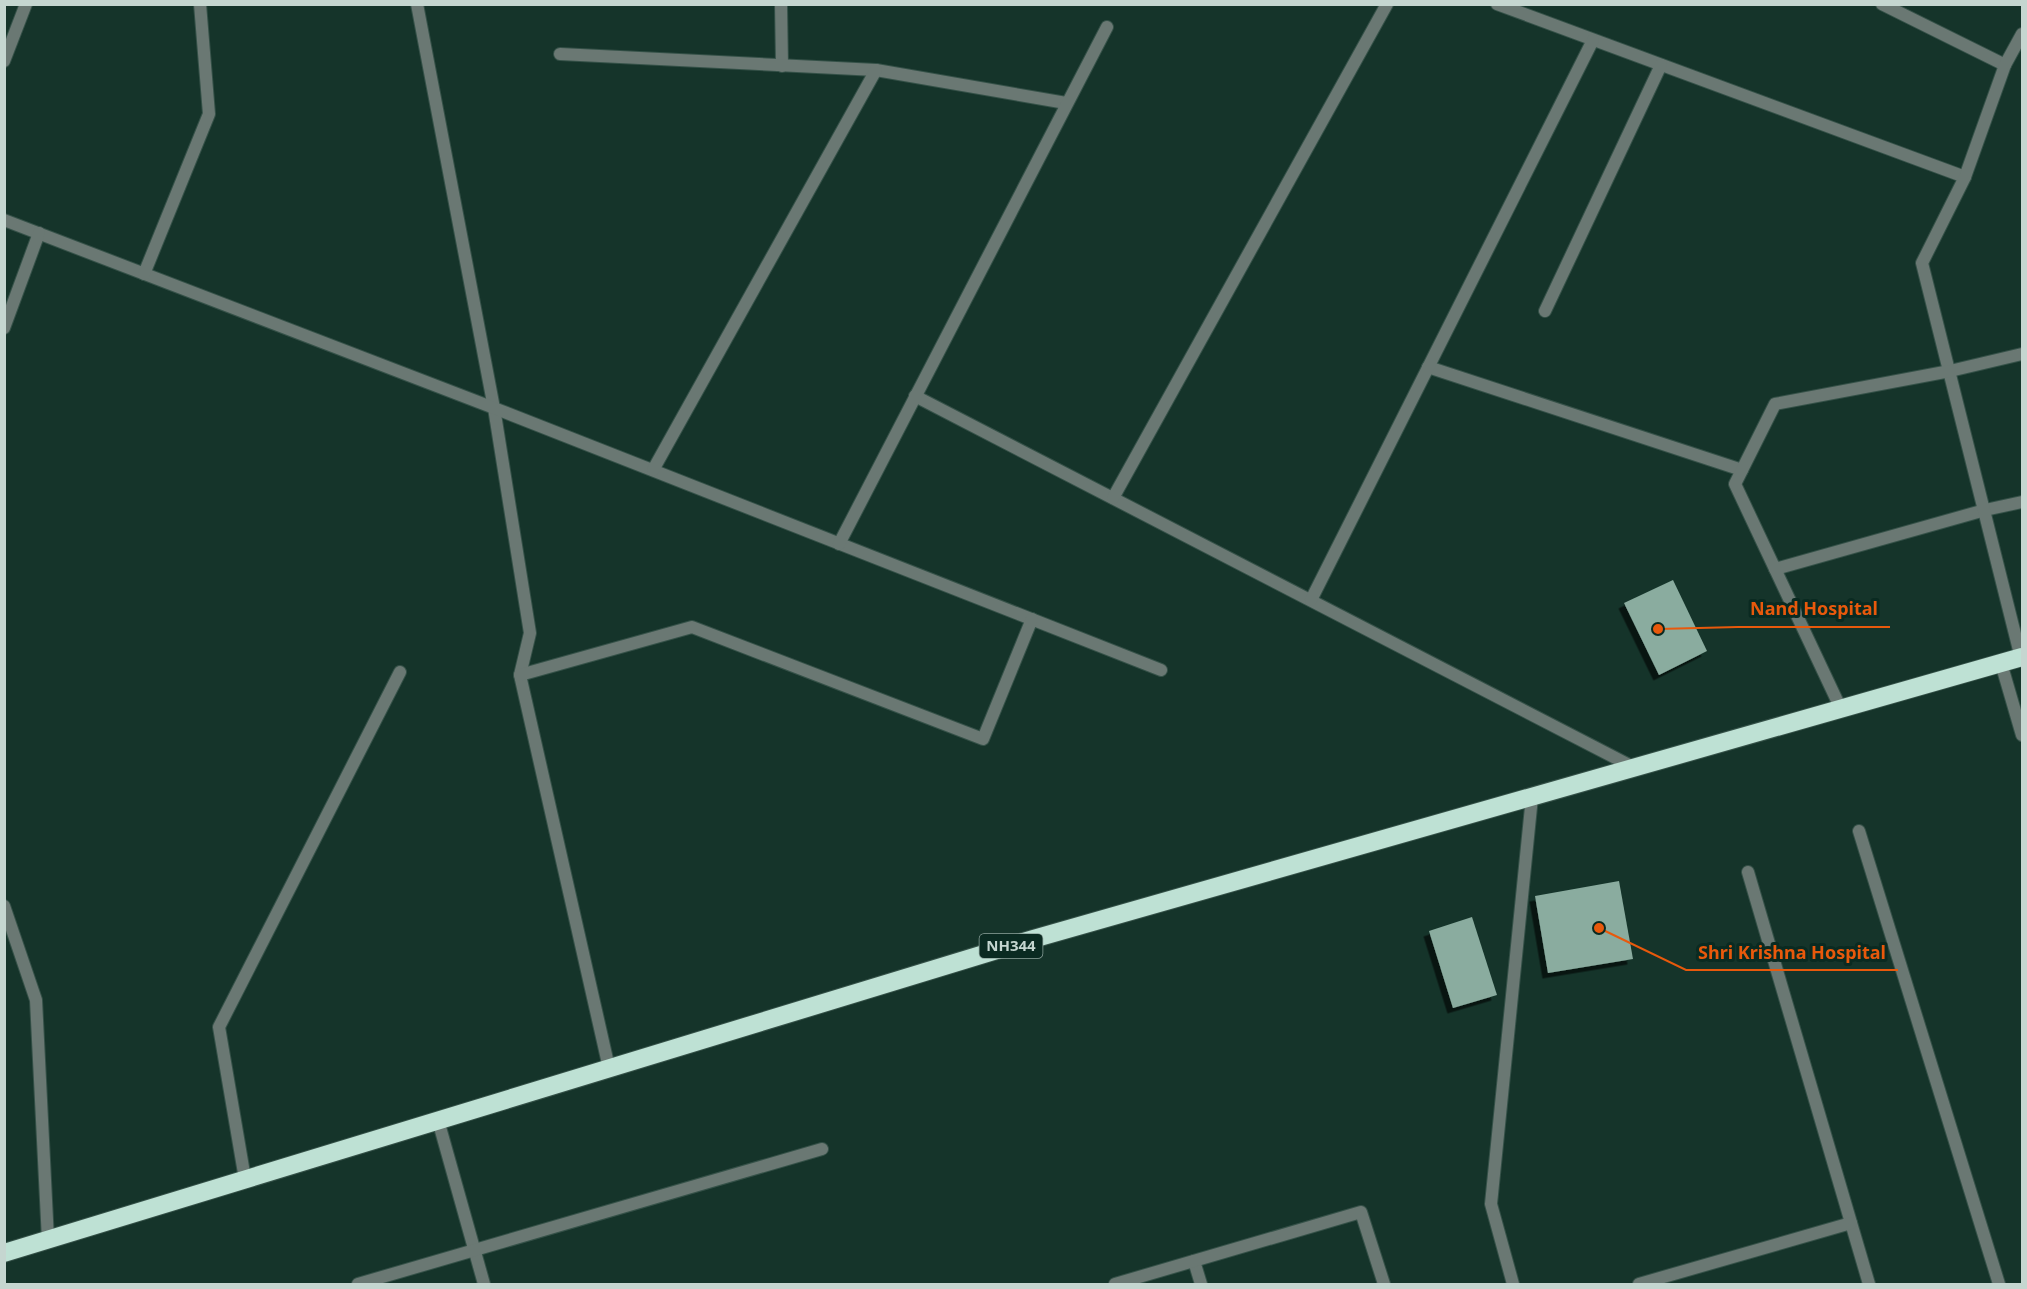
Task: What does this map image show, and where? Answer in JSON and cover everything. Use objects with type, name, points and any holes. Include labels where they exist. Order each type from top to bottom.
[{"type":"highway","name":"NH344","points":[[4,1253],[1033,939],[2022,658]]},
{"type":"street","points":[[4,61],[26,4]]},
{"type":"street","points":[[144,274],[209,114],[200,4]]},
{"type":"street","points":[[417,4],[494,408],[530,633],[520,675],[609,1068]]},
{"type":"street","points":[[781,4],[782,66]]},
{"type":"street","points":[[1113,498],[1387,4]]},
{"type":"street","points":[[1497,4],[1965,177]]},
{"type":"street","points":[[1881,4],[2006,64]]},
{"type":"street","points":[[839,544],[1107,27]]},
{"type":"street","points":[[2022,34],[2006,64],[1965,177],[1923,263],[2022,658]]},
{"type":"street","points":[[1311,600],[1593,40]]},
{"type":"street","points":[[560,54],[876,70],[1066,104]]},
{"type":"street","points":[[1545,311],[1661,65]]},
{"type":"street","points":[[653,470],[876,70]]},
{"type":"street","points":[[4,220],[494,408],[1161,670]]},
{"type":"street","points":[[4,328],[39,233]]},
{"type":"street","points":[[1841,709],[1735,484],[1775,404],[1950,371],[2022,354]]},
{"type":"street","points":[[1428,367],[1742,470]]},
{"type":"street","points":[[915,396],[1635,768]]},
{"type":"street","points":[[1775,570],[1985,510],[2022,502]]},
{"type":"street","points":[[520,675],[692,627],[983,739],[1032,619]]},
{"type":"street","points":[[2001,663],[2022,735]]},
{"type":"street","points":[[245,1179],[219,1028],[400,672]]},
{"type":"street","points":[[1513,1284],[1491,1204],[1532,797]]},
{"type":"street","points":[[1859,831],[1999,1284]]},
{"type":"street","points":[[1748,872],[1869,1284]]},
{"type":"street","points":[[4,906],[36,1000],[48,1239]]},
{"type":"street","points":[[438,1120],[484,1284]]},
{"type":"street","points":[[358,1284],[822,1149]]},
{"type":"street","points":[[1115,1284],[1362,1212],[1384,1284]]},
{"type":"street","points":[[1639,1284],[1851,1224]]},
{"type":"street","points":[[1194,1261],[1201,1284]]},
{"type":"building","points":[[1673,580],[1707,651],[1659,675],[1624,603]]},
{"type":"building","points":[[1619,881],[1633,959],[1548,973],[1535,896]]},
{"type":"building","points":[[1472,917],[1497,995],[1453,1008],[1429,931]]},
{"type":"place","name":"Nand Hospital","points":[[1658,629]]},
{"type":"place","name":"Shri Krishna Hospital","points":[[1599,928]]}]
